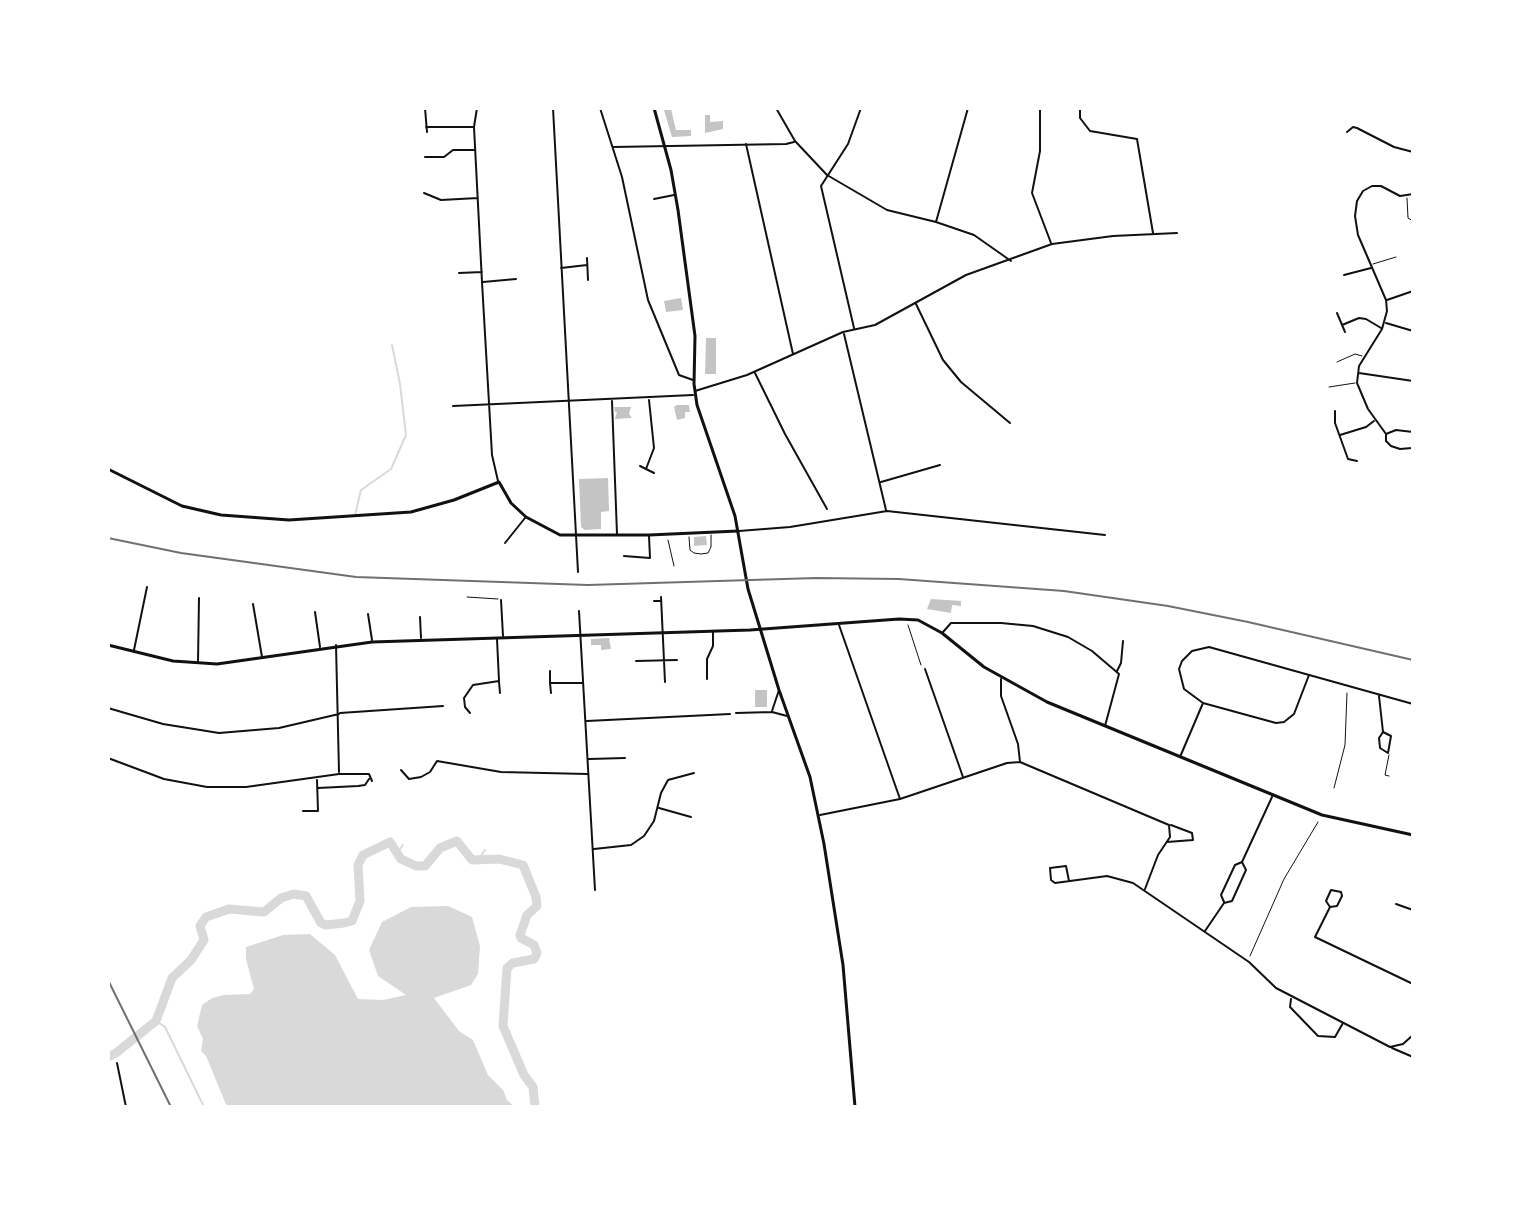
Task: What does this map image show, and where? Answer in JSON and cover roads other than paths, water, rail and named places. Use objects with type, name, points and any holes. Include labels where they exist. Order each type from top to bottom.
[{"type":"street","points":[[425,108],[426,130],[474,127]]},
{"type":"street","points":[[477,108],[474,127],[492,455],[499,482],[511,503],[526,517],[560,535],[649,535],[790,527],[887,511],[1105,535]]},
{"type":"street","points":[[553,108],[578,572]]},
{"type":"street","points":[[600,108],[637,240],[648,300],[679,375],[694,380]]},
{"type":"street","points":[[654,108],[676,194],[695,336],[694,393],[738,531],[748,589],[810,777],[818,815],[843,970],[855,1107]]},
{"type":"street","points":[[777,108],[795,141],[827,175],[887,210],[974,235],[1011,261]]},
{"type":"street","points":[[854,330],[821,186],[848,144],[861,108]]},
{"type":"street","points":[[936,222],[968,108]]},
{"type":"street","points":[[1040,108],[1040,151],[1032,193],[1052,244]]},
{"type":"street","points":[[1080,108],[1080,118],[1090,131],[1137,139],[1153,234]]},
{"type":"street","points":[[1347,132],[1353,127],[1357,128],[1394,147],[1413,152]]},
{"type":"street","points":[[612,147],[786,144],[795,141]]},
{"type":"street","points":[[746,144],[794,355]]},
{"type":"street","points":[[425,157],[444,157],[453,150],[476,149]]},
{"type":"street","points":[[1412,448],[1400,449],[1386,441],[1386,434],[1375,421],[1357,383],[1364,357],[1385,322],[1386,300],[1358,235],[1355,216],[1357,201],[1363,191],[1372,186],[1381,186],[1400,196],[1413,194]]},
{"type":"street","points":[[424,193],[441,200],[478,198]]},
{"type":"street","points":[[654,199],[676,194]]},
{"type":"street","points":[[453,406],[567,403],[694,393],[755,371],[843,332],[875,325],[966,275],[1052,244],[1177,233]]},
{"type":"street","points":[[587,258],[588,280]]},
{"type":"street","points":[[561,268],[587,265]]},
{"type":"street","points":[[1344,275],[1372,266]]},
{"type":"street","points":[[459,273],[482,272]]},
{"type":"street","points":[[482,282],[516,279]]},
{"type":"street","points":[[1386,300],[1412,292],[1412,299]]},
{"type":"street","points":[[916,303],[943,360],[961,382],[1010,423]]},
{"type":"street","points":[[1337,313],[1345,332]]},
{"type":"street","points":[[1342,325],[1359,318],[1382,329]]},
{"type":"street","points":[[1385,322],[1413,331]]},
{"type":"street","points":[[843,332],[887,511]]},
{"type":"street","points":[[755,371],[785,434],[827,509]]},
{"type":"street","points":[[1358,372],[1413,381]]},
{"type":"street","points":[[646,469],[654,448],[649,397]]},
{"type":"street","points":[[612,399],[617,535]]},
{"type":"street","points":[[1335,411],[1335,423],[1348,459],[1357,461]]},
{"type":"street","points":[[1339,436],[1375,421]]},
{"type":"street","points":[[1386,434],[1396,430],[1413,432]]},
{"type":"street","points":[[880,482],[940,465]]},
{"type":"street","points":[[640,466],[654,473]]},
{"type":"street","points":[[108,469],[200,512],[289,520],[411,512],[454,500],[499,482]]},
{"type":"street","points":[[505,543],[526,517]]},
{"type":"street","points":[[624,556],[650,558],[649,535]]},
{"type":"street","points":[[134,651],[147,587]]},
{"type":"street","points":[[198,663],[199,598]]},
{"type":"street","points":[[654,601],[662,599],[665,682]]},
{"type":"street","points":[[501,600],[503,637]]},
{"type":"street","points":[[253,604],[262,658]]},
{"type":"street","points":[[579,611],[595,890]]},
{"type":"street","points":[[315,612],[320,648]]},
{"type":"street","points":[[368,614],[372,642]]},
{"type":"street","points":[[420,617],[421,639]]},
{"type":"street","points":[[108,645],[198,663],[262,658],[372,642],[760,629],[906,618],[918,620],[942,633],[1002,678],[1047,702],[1329,817],[1413,835]]},
{"type":"street","points":[[942,633],[951,623],[1033,626],[1068,637],[1117,671]]},
{"type":"street","points":[[839,624],[900,799]]},
{"type":"street","points":[[707,679],[707,659],[713,646],[713,631]]},
{"type":"street","points":[[496,637],[500,693]]},
{"type":"street","points":[[1105,726],[1117,686],[1123,641]]},
{"type":"street","points":[[336,645],[339,774]]},
{"type":"street","points":[[1309,675],[1294,714],[1284,722],[1276,723],[1203,703],[1188,694],[1179,677],[1182,661],[1200,647],[1218,648],[1309,675],[1348,689],[1413,704]]},
{"type":"street","points":[[700,658],[707,659]]},
{"type":"street","points":[[636,661],[677,660]]},
{"type":"street","points":[[925,669],[963,778]]},
{"type":"street","points":[[550,671],[551,693]]},
{"type":"street","points":[[1002,678],[1001,696],[1018,744],[1020,762]]},
{"type":"street","points":[[470,713],[465,707],[464,698],[473,685],[499,681]]},
{"type":"street","points":[[550,683],[583,683]]},
{"type":"street","points":[[772,712],[779,690]]},
{"type":"street","points":[[1379,694],[1383,732],[1379,738],[1380,748],[1388,753],[1391,736],[1383,732]]},
{"type":"street","points":[[1180,758],[1203,703]]},
{"type":"street","points":[[108,708],[163,724],[219,733],[279,728],[339,714],[443,706]]},
{"type":"street","points":[[736,713],[772,712],[788,716]]},
{"type":"street","points":[[586,721],[730,714]]},
{"type":"street","points":[[108,758],[164,779],[207,787],[234,788],[339,774],[369,774],[370,780],[365,785],[318,788]]},
{"type":"street","points":[[588,759],[625,758]]},
{"type":"street","points":[[401,770],[409,779],[421,777],[430,772],[437,761],[501,772],[589,774]]},
{"type":"street","points":[[818,815],[900,799],[1007,763],[1020,762],[1192,833],[1193,840],[1167,842]]},
{"type":"street","points":[[593,849],[631,845],[644,836],[654,821],[668,780],[694,773]]},
{"type":"street","points":[[681,775],[682,782]]},
{"type":"street","points":[[303,811],[318,811],[316,779]]},
{"type":"street","points":[[1224,903],[1221,895],[1235,865],[1242,862],[1272,796]]},
{"type":"street","points":[[658,807],[691,817]]},
{"type":"street","points":[[1145,889],[1158,855],[1170,837],[1169,825]]},
{"type":"street","points":[[1205,932],[1224,903],[1232,901],[1246,870],[1242,862]]},
{"type":"street","points":[[1069,881],[1066,866],[1050,868],[1052,882],[1069,881],[1115,877],[1145,889],[1249,960],[1276,988],[1413,1057]]},
{"type":"street","points":[[1331,890],[1341,892],[1337,906],[1330,907],[1326,901],[1331,890]]},
{"type":"street","points":[[1396,904],[1413,910]]},
{"type":"street","points":[[1315,937],[1330,907]]},
{"type":"street","points":[[1310,934],[1413,984]]},
{"type":"street","points":[[1292,996],[1290,1007],[1318,1036],[1335,1037],[1343,1022]]},
{"type":"street","points":[[1390,1047],[1403,1044],[1413,1035]]},
{"type":"street","points":[[117,1063],[126,1107]]},
{"type":"lane","points":[[1406,196],[1408,218]]},
{"type":"lane","points":[[1408,218],[1413,221]]},
{"type":"lane","points":[[1403,222],[1408,218]]},
{"type":"lane","points":[[1372,266],[1396,257]]},
{"type":"lane","points":[[1337,362],[1355,354],[1364,357]]},
{"type":"lane","points":[[1329,387],[1357,383]]},
{"type":"lane","points":[[688,532],[690,550],[701,554],[708,553],[711,547],[711,532]]},
{"type":"lane","points":[[467,597],[501,600]]},
{"type":"lane","points":[[1388,753],[1390,757],[1385,775],[1389,776]]},
{"type":"waterway","points":[[355,515],[361,490],[391,469],[406,435],[392,345]]},
{"type":"waterway","points":[[108,1057],[156,1021],[172,978],[191,960],[204,940],[200,926],[206,917],[229,909],[264,912],[281,898],[294,894],[306,896],[321,923],[352,921],[360,901],[358,865],[363,855],[390,842],[401,859],[416,866],[425,866],[440,848],[457,841],[472,860],[499,859],[523,865],[536,897],[537,906],[527,915],[520,935],[534,945],[537,953],[534,959],[513,963],[507,968],[503,1026],[524,1075],[533,1087],[535,1107]]},
{"type":"waterway","points":[[397,853],[403,845]]},
{"type":"waterway","points":[[477,861],[485,850]]},
{"type":"waterway","points":[[156,1021],[165,1027],[204,1107]]},
{"type":"railway","points":[[108,538],[181,553],[356,577],[588,585],[816,578],[899,579],[1064,591],[1168,606],[1413,660]]},
{"type":"railway","points":[[108,980],[171,1107]]}]
